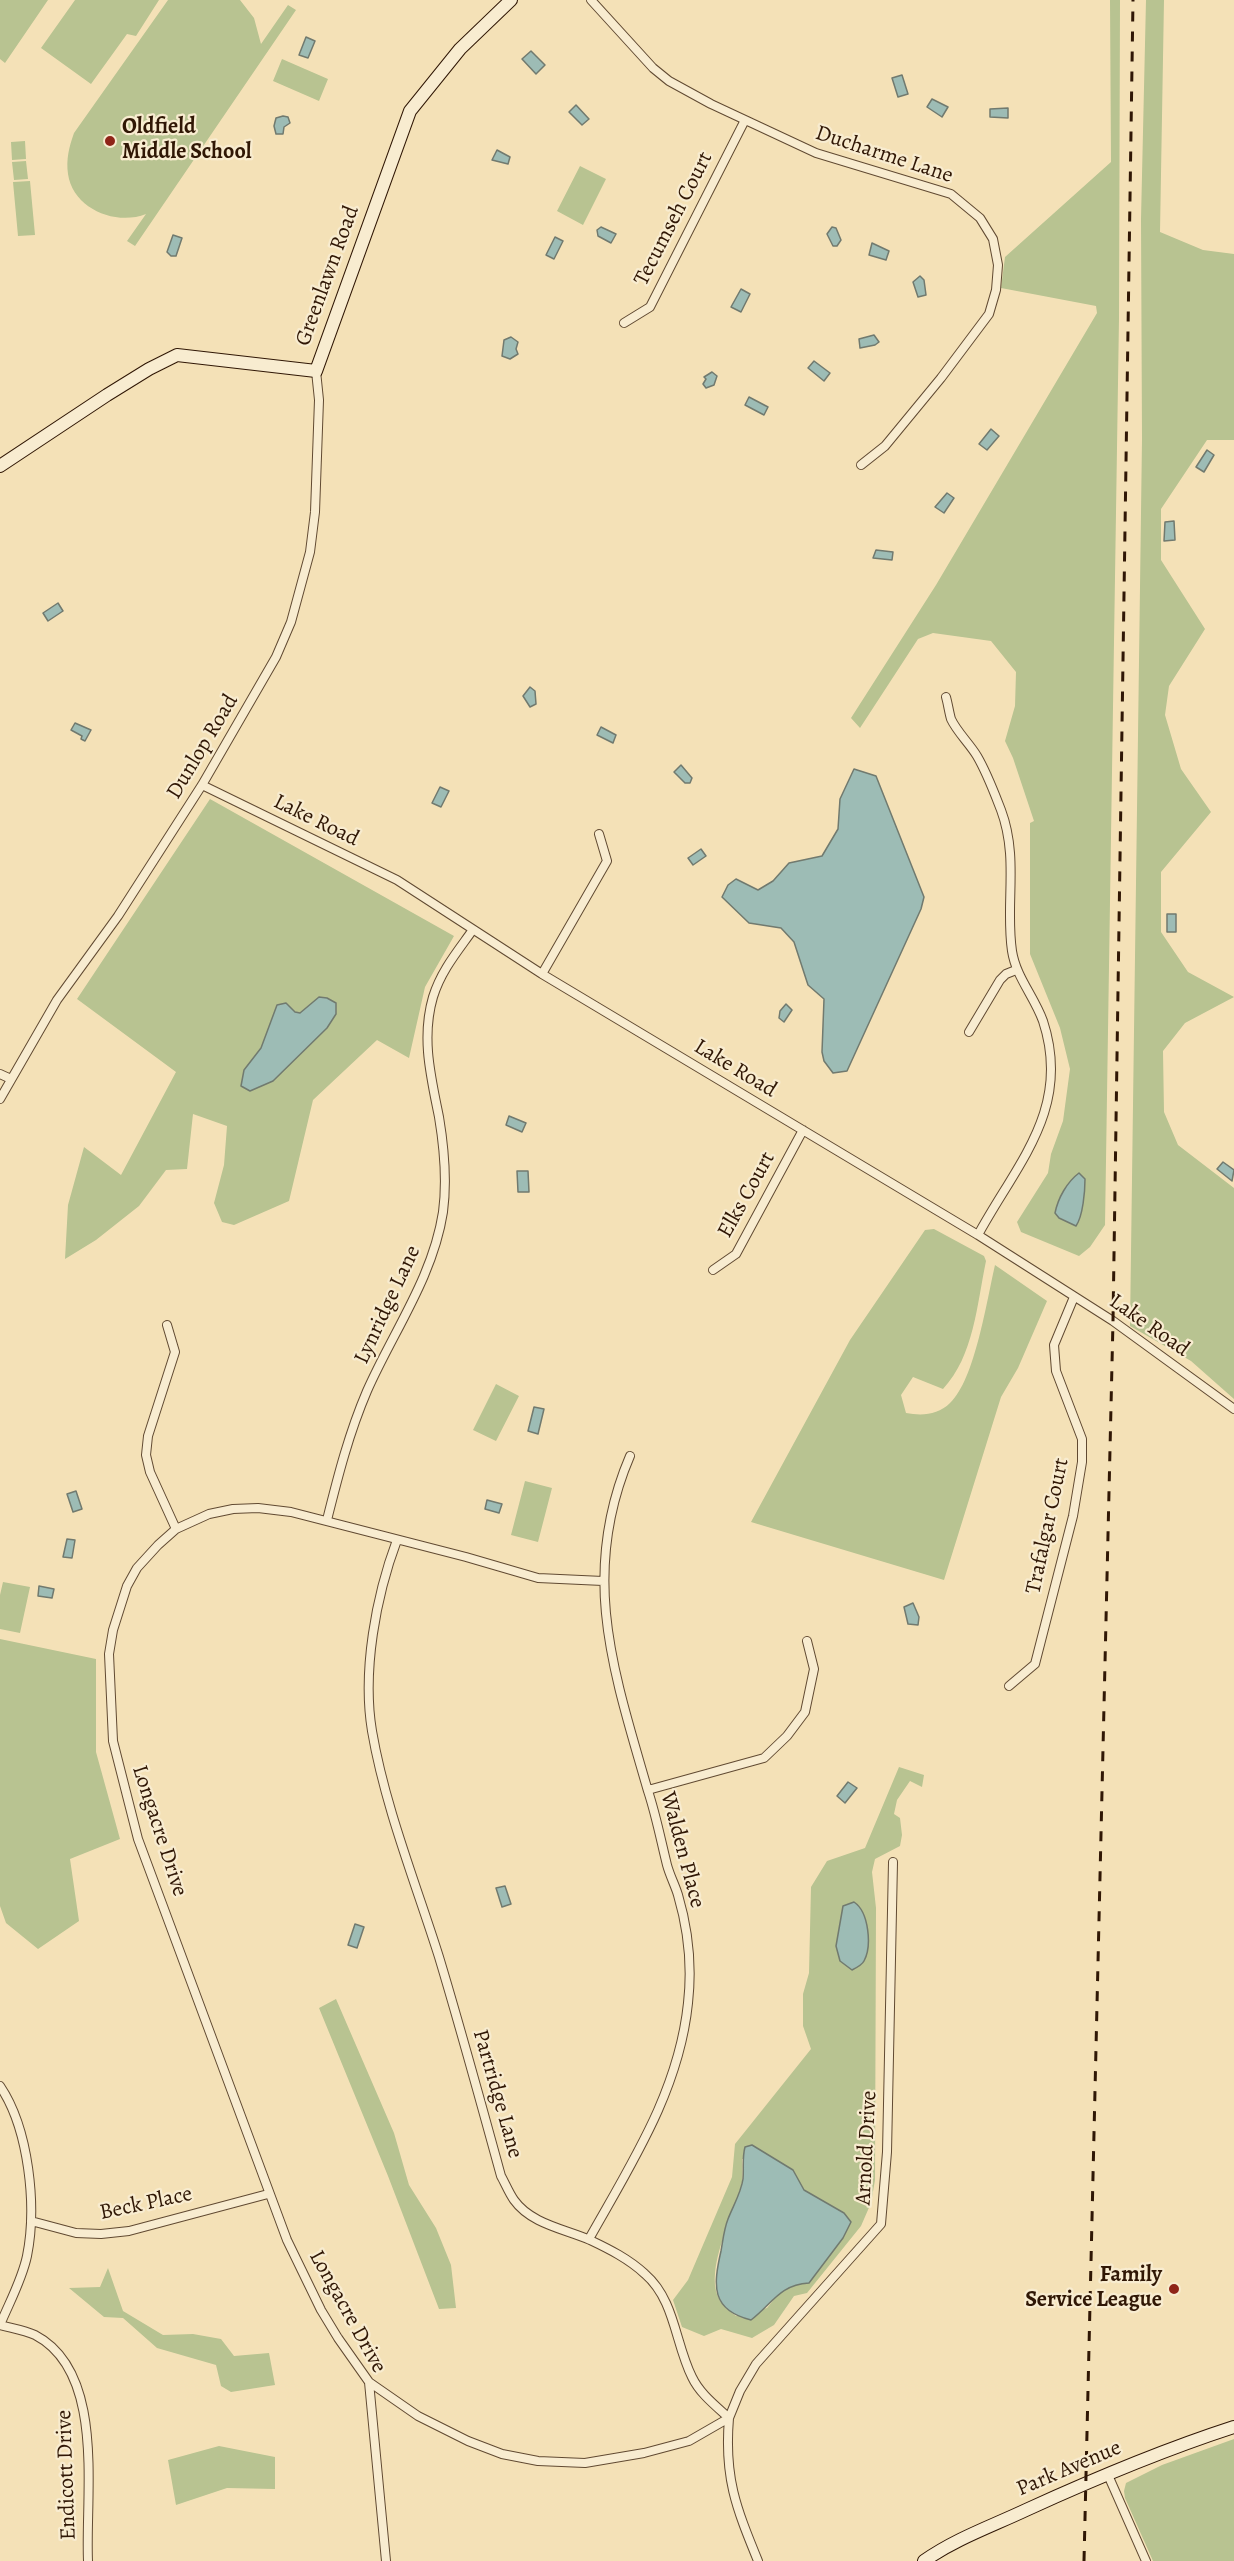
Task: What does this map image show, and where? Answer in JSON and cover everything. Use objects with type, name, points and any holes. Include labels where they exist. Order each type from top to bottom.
[{"type":"main road","name":"Greenlawn Road","points":[[0,466],[107,395],[177,355],[316,371],[410,111],[460,49],[511,0]]},
{"type":"main road","name":"Park Avenue","points":[[924,2561],[974,2534],[1108,2475],[1179,2445],[1234,2427]]},
{"type":"street","name":"Ducharme Lane","points":[[591,0],[653,68],[669,81],[816,153],[951,194],[980,218],[993,239],[998,265],[996,290],[989,314],[941,378],[891,438],[861,465]]},
{"type":"street","name":"Tecumseh Court","points":[[624,323],[650,307],[745,120]]},
{"type":"street","name":"Dunlop Road","points":[[0,1099],[57,1000],[118,916],[202,785],[276,657],[291,622],[310,552],[315,512],[319,400],[316,371]]},
{"type":"street","points":[[946,697],[952,720],[987,774],[1008,834],[1012,949],[1016,970],[1043,1021],[1052,1068],[1049,1099],[1042,1123],[1028,1153],[1000,1195],[978,1235]]},
{"type":"street","name":"Lake Road","points":[[202,785],[397,880],[472,931],[542,974],[978,1235],[1130,1332],[1234,1409]]},
{"type":"street","points":[[542,974],[607,861],[599,834]]},
{"type":"street","name":"Lynridge Lane","points":[[327,1520],[349,1434],[368,1389],[424,1277],[438,1239],[443,1210],[444,1170],[439,1120],[428,1066],[427,1034],[433,997],[446,966],[472,931]]},
{"type":"street","points":[[969,1032],[1000,980],[1006,974],[1016,970]]},
{"type":"street","points":[[0,1074],[11,1079]]},
{"type":"street","name":"Elks Court","points":[[713,1270],[736,1254],[803,1131]]},
{"type":"street","name":"Trafalgar Court","points":[[1009,1686],[1035,1664],[1074,1505],[1082,1462],[1082,1439],[1056,1371],[1054,1345],[1074,1297]]},
{"type":"street","points":[[167,1325],[175,1352],[148,1436],[146,1455],[150,1472],[176,1529]]},
{"type":"street","name":"Walden Place","points":[[589,2239],[636,2158],[659,2112],[678,2055],[688,2003],[689,1953],[678,1897],[637,1758],[604,1614],[603,1581],[608,1521],[619,1482],[630,1456]]},
{"type":"street","name":"Longacre Drive","points":[[386,2561],[369,2382],[321,2310],[268,2194],[138,1839],[113,1741],[109,1654],[119,1607],[137,1568],[176,1529],[209,1514],[233,1509],[269,1509],[327,1520],[538,1578],[603,1581]]},
{"type":"street","name":"Partridge Lane","points":[[397,1540],[383,1578],[371,1652],[372,1729],[383,1782],[451,1997],[501,2176],[514,2202],[536,2219],[589,2239],[624,2258],[647,2275],[667,2301],[679,2345],[693,2379],[704,2395],[729,2418]]},
{"type":"street","points":[[648,1790],[764,1758],[787,1736],[805,1712],[814,1669],[807,1641]]},
{"type":"street","name":"Arnold Drive","points":[[729,2418],[740,2391],[756,2364],[881,2224],[888,2129],[893,1862]]},
{"type":"street","points":[[0,2086],[10,2101],[21,2132],[31,2221],[27,2257],[21,2277],[0,2325]]},
{"type":"street","name":"Beck Place","points":[[31,2221],[76,2233],[102,2234],[129,2231],[268,2194]]},
{"type":"street","name":"Endicott Drive","points":[[0,2325],[34,2334],[53,2347],[70,2368],[82,2399],[87,2436],[88,2561]]},
{"type":"street","points":[[369,2382],[418,2416],[468,2441],[502,2454],[538,2461],[585,2463],[644,2453],[689,2441],[729,2418]]},
{"type":"street","points":[[729,2418],[727,2447],[729,2475],[736,2505],[758,2561]]},
{"type":"street","points":[[1108,2475],[1146,2561]]},
{"type":"green space","points":[[0,0],[48,0],[5,63],[0,59]]},
{"type":"green space","points":[[75,0],[159,0],[136,36],[127,34],[91,84],[41,48]]},
{"type":"green space","points":[[168,0],[240,0],[254,18],[261,44],[288,5],[296,10],[135,246],[127,241],[146,214],[122,218],[98,212],[87,205],[78,197],[68,174],[69,148],[74,133]]},
{"type":"green space","points":[[1110,0],[1120,0],[1119,318],[1105,1225],[1090,1247],[1079,1256],[1021,1232],[1017,1222],[1048,1173],[1051,1154],[1063,1121],[1070,1069],[1060,1028],[1030,954],[1030,823],[1034,821],[1005,741],[1015,706],[1016,672],[991,641],[933,633],[918,639],[860,728],[851,718],[936,585],[1097,313],[1096,306],[1001,288],[1005,257],[1111,162]]},
{"type":"green space","points":[[1146,0],[1164,0],[1160,232],[1203,250],[1234,254],[1234,440],[1207,440],[1161,509],[1161,560],[1205,629],[1169,686],[1165,715],[1181,769],[1211,812],[1161,872],[1161,932],[1188,972],[1234,997],[1185,1023],[1163,1051],[1164,1112],[1178,1145],[1234,1188],[1234,1399],[1191,1361],[1130,1326],[1142,439],[1141,219]]},
{"type":"green space","points":[[282,59],[328,79],[319,101],[273,81]]},
{"type":"green space","points":[[25,141],[26,159],[12,160],[11,142]]},
{"type":"green space","points":[[26,161],[28,179],[14,180],[12,162]]},
{"type":"green space","points":[[580,166],[606,179],[583,225],[557,211]]},
{"type":"green space","points":[[30,181],[35,235],[18,236],[13,182]]},
{"type":"green space","points":[[210,799],[454,936],[425,987],[409,1058],[377,1040],[313,1100],[289,1201],[234,1225],[222,1222],[214,1203],[224,1165],[227,1126],[193,1114],[187,1169],[166,1170],[139,1206],[96,1240],[65,1259],[68,1205],[84,1147],[121,1175],[176,1072],[77,999]],"holes":[[[286,1003],[295,1012],[300,1013],[306,1048],[273,1081],[244,1070],[261,1048]]]},
{"type":"green space","points":[[934,1229],[984,1256],[986,1261],[973,1329],[962,1361],[943,1389],[913,1377],[901,1395],[906,1413],[935,1412],[950,1403],[959,1392],[979,1338],[995,1265],[1047,1301],[1018,1368],[1001,1397],[944,1580],[751,1522],[850,1340],[925,1230]]},
{"type":"green space","points":[[496,1384],[519,1396],[496,1441],[473,1430]]},
{"type":"green space","points":[[525,1481],[552,1488],[538,1542],[511,1535]]},
{"type":"green space","points":[[3,1582],[30,1587],[20,1633],[0,1629],[0,1595]]},
{"type":"green space","points":[[0,1639],[96,1659],[96,1752],[120,1839],[70,1859],[79,1921],[38,1949],[6,1923],[0,1906]]},
{"type":"green space","points":[[899,1767],[924,1775],[922,1787],[910,1781],[897,1800],[894,1814],[900,1818],[902,1835],[900,1846],[875,1859],[872,1872],[876,1908],[875,2180],[871,2203],[861,2226],[807,2293],[794,2296],[774,2325],[752,2338],[721,2329],[704,2336],[682,2327],[673,2300],[688,2280],[732,2177],[735,2144],[811,2049],[803,2026],[803,1994],[809,1973],[811,1887],[827,1861],[865,1848]],"holes":[[[742,2159],[778,2161],[793,2170],[804,2190],[844,2213],[851,2222],[843,2238],[809,2283],[794,2284],[779,2293],[767,2308],[736,2316],[719,2299],[715,2278],[719,2251],[742,2182]]]},
{"type":"green space","points":[[336,1999],[394,2133],[409,2185],[436,2228],[451,2265],[456,2308],[439,2309],[388,2176],[319,2008]]},
{"type":"green space","points":[[108,2268],[123,2311],[163,2335],[193,2334],[221,2339],[234,2356],[269,2353],[275,2385],[231,2392],[221,2386],[216,2365],[157,2348],[123,2318],[104,2317],[69,2288],[100,2287]]},
{"type":"green space","points":[[1234,2439],[1234,2561],[1153,2561],[1125,2498],[1126,2483],[1162,2465]]},
{"type":"green space","points":[[219,2446],[275,2457],[275,2489],[227,2488],[176,2505],[168,2460]]},
{"type":"water","points":[[306,37],[315,41],[308,58],[299,55]]},
{"type":"water","points":[[531,51],[545,65],[536,74],[522,59]]},
{"type":"water","points":[[902,75],[908,94],[898,97],[892,78]]},
{"type":"water","points":[[932,99],[948,107],[942,117],[927,107]]},
{"type":"water","points":[[576,105],[589,119],[582,125],[569,112]]},
{"type":"water","points":[[1008,108],[1008,118],[990,117],[990,109]]},
{"type":"water","points":[[288,117],[290,123],[284,127],[283,134],[276,134],[274,126],[276,118]]},
{"type":"water","points":[[497,150],[510,157],[508,164],[492,160]]},
{"type":"water","points":[[601,227],[616,234],[611,243],[598,236],[597,230]]},
{"type":"water","points":[[832,227],[836,228],[841,240],[837,246],[833,246],[827,234]]},
{"type":"water","points":[[173,235],[182,238],[176,256],[171,256],[167,252]]},
{"type":"water","points":[[555,237],[563,241],[554,259],[546,255]]},
{"type":"water","points":[[872,243],[889,251],[886,260],[869,255]]},
{"type":"water","points":[[920,276],[924,280],[926,295],[918,297],[913,282]]},
{"type":"water","points":[[741,289],[750,294],[741,312],[731,307]]},
{"type":"water","points":[[874,335],[879,342],[860,348],[859,339]]},
{"type":"water","points":[[511,337],[518,342],[516,349],[518,354],[510,359],[502,356],[504,340]]},
{"type":"water","points":[[814,361],[830,373],[824,381],[808,368]]},
{"type":"water","points":[[712,372],[717,376],[714,385],[706,388],[703,384],[706,379],[704,377]]},
{"type":"water","points":[[749,397],[768,407],[764,415],[745,405]]},
{"type":"water","points":[[991,429],[999,436],[987,450],[979,444]]},
{"type":"water","points":[[1207,450],[1214,455],[1204,472],[1196,467]]},
{"type":"water","points":[[947,493],[954,498],[944,513],[935,507]]},
{"type":"water","points":[[1174,521],[1175,540],[1164,541],[1165,522]]},
{"type":"water","points":[[876,550],[893,552],[892,560],[873,558]]},
{"type":"water","points":[[58,603],[63,611],[48,621],[43,613]]},
{"type":"water","points":[[530,687],[535,691],[536,704],[530,707],[523,696]]},
{"type":"water","points":[[75,723],[91,730],[85,741],[81,739],[82,736],[71,730]]},
{"type":"water","points":[[601,727],[616,735],[613,743],[597,735]]},
{"type":"water","points":[[681,765],[692,778],[690,783],[685,783],[674,772]]},
{"type":"water","points":[[854,769],[876,776],[924,897],[921,909],[847,1071],[833,1073],[824,1061],[822,1052],[824,999],[808,985],[794,942],[781,928],[749,923],[722,897],[728,885],[736,879],[758,890],[773,881],[789,863],[822,856],[838,829],[840,799]]},
{"type":"water","points":[[440,787],[449,791],[441,807],[432,803]]},
{"type":"water","points":[[701,849],[706,856],[693,865],[688,858]]},
{"type":"water","points":[[1167,914],[1176,914],[1176,932],[1167,932]]},
{"type":"water","points":[[319,997],[336,1003],[336,1014],[327,1028],[273,1081],[250,1091],[241,1086],[244,1070],[261,1048],[277,1005],[286,1003],[295,1012],[300,1013]]},
{"type":"water","points":[[786,1004],[792,1010],[784,1022],[779,1018],[780,1011]]},
{"type":"water","points":[[509,1116],[526,1123],[522,1132],[506,1125]]},
{"type":"water","points":[[1223,1162],[1234,1170],[1232,1181],[1217,1169]]},
{"type":"water","points":[[517,1171],[528,1171],[529,1192],[518,1192]]},
{"type":"water","points":[[1079,1173],[1085,1179],[1085,1190],[1082,1210],[1076,1226],[1059,1218],[1055,1213],[1064,1191]]},
{"type":"water","points":[[534,1407],[544,1409],[538,1434],[528,1431]]},
{"type":"water","points":[[76,1491],[82,1509],[73,1512],[67,1494]]},
{"type":"water","points":[[487,1500],[502,1504],[499,1513],[485,1509]]},
{"type":"water","points":[[67,1539],[75,1540],[72,1558],[63,1557]]},
{"type":"water","points":[[39,1586],[54,1589],[52,1598],[38,1596]]},
{"type":"water","points":[[913,1603],[919,1617],[918,1625],[908,1624],[904,1607]]},
{"type":"water","points":[[848,1782],[857,1788],[845,1803],[837,1796]]},
{"type":"water","points":[[505,1886],[511,1904],[502,1907],[496,1888]]},
{"type":"water","points":[[854,1902],[866,1921],[868,1947],[864,1961],[852,1970],[840,1961],[836,1946],[843,1906]]},
{"type":"water","points":[[355,1924],[364,1927],[357,1948],[348,1945]]},
{"type":"water","points":[[752,2145],[793,2170],[804,2190],[844,2213],[851,2222],[843,2238],[809,2283],[799,2284],[783,2291],[751,2320],[728,2310],[718,2295],[716,2286],[718,2264],[728,2219],[742,2184],[745,2147]]},
{"type":"railway","points":[[1084,2561],[1113,1321],[1133,0]]},
{"type":"place","name":"Oldfield Middle School","points":[[110,141]]},
{"type":"place","name":"Family Service League","points":[[1174,2289]]}]
